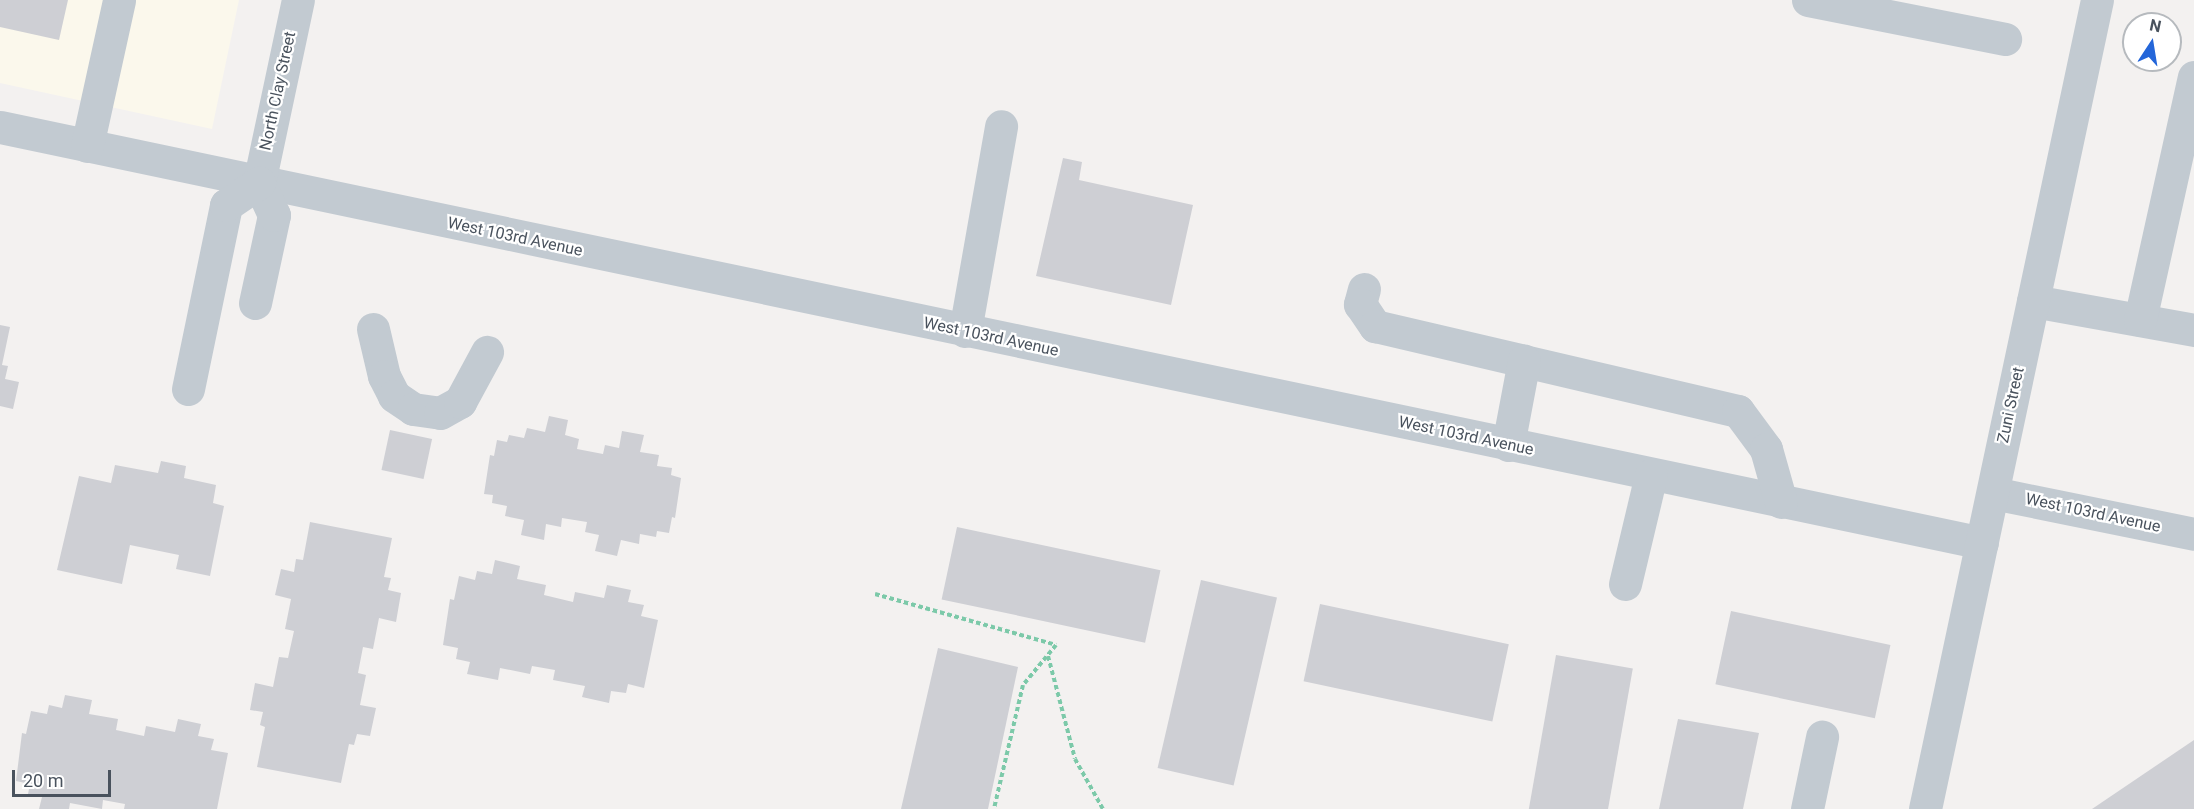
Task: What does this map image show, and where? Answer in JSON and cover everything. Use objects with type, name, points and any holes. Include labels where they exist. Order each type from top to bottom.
[{"type":"street","points":[[87,146],[120,0]]},
{"type":"street","name":"North Clay Street","points":[[259,183],[298,0]]},
{"type":"street","points":[[1808,0],[2005,39]]},
{"type":"street","name":"Zuni Street","points":[[1925,809],[2097,0]]},
{"type":"street","points":[[2140,320],[2185,159],[2194,77]]},
{"type":"street","points":[[964,331],[1001,126]]},
{"type":"street","name":"West 103rd Avenue","points":[[0,127],[1982,543]]},
{"type":"street","points":[[188,389],[226,205],[259,183],[274,215],[255,303]]},
{"type":"street","points":[[1364,289],[1360,304],[1375,326],[1738,411],[1766,449],[1782,502]]},
{"type":"street","points":[[2033,301],[2194,330]]},
{"type":"street","points":[[373,329],[384,376],[394,396],[413,409],[440,413],[460,402],[487,352]]},
{"type":"street","points":[[1508,445],[1524,360]]},
{"type":"street","points":[[1625,584],[1650,475]]},
{"type":"street","name":"West 103rd Avenue","points":[[1993,493],[2194,534]]},
{"type":"street","points":[[1807,809],[1822,737]]},
{"type":"path","points":[[875,594],[1056,645],[1023,685],[994,809]]},
{"type":"path","points":[[1047,655],[1075,759],[1103,809]]},
{"type":"shaded area","points":[[0,0],[239,0],[212,129],[0,83]]},
{"type":"building","points":[[0,0],[68,0],[59,40],[0,27]]},
{"type":"building","points":[[1063,158],[1082,162],[1079,180],[1193,205],[1171,305],[1036,276]]},
{"type":"building","points":[[0,325],[10,327],[2,365],[8,366],[5,379],[19,382],[13,409],[0,406]]},
{"type":"building","points":[[549,416],[568,420],[565,435],[579,439],[577,449],[603,454],[605,445],[619,448],[622,431],[644,435],[640,452],[659,455],[657,466],[672,468],[671,475],[681,478],[675,518],[672,517],[669,533],[657,531],[656,537],[640,534],[639,544],[621,540],[617,556],[595,551],[599,535],[585,532],[587,522],[562,518],[561,527],[546,524],[544,540],[521,535],[524,520],[505,516],[507,506],[492,503],[493,495],[484,494],[490,455],[494,456],[497,440],[507,442],[509,435],[524,438],[527,428],[545,432]]},
{"type":"building","points":[[390,430],[432,439],[424,479],[381,470]]},
{"type":"building","points":[[161,461],[186,466],[184,478],[216,485],[213,503],[224,506],[210,576],[176,569],[179,555],[130,545],[122,584],[57,570],[79,476],[111,483],[115,465],[158,473]]},
{"type":"building","points":[[310,522],[392,538],[384,577],[391,578],[388,590],[401,593],[396,622],[379,618],[373,649],[363,647],[358,673],[366,675],[360,705],[376,708],[370,736],[357,734],[354,745],[349,744],[341,783],[257,767],[265,727],[260,725],[263,712],[250,710],[255,683],[273,687],[279,657],[288,658],[294,631],[285,629],[291,599],[275,595],[281,569],[294,572],[296,559],[303,560]]},
{"type":"building","points":[[957,527],[1160,570],[1145,643],[942,599]]},
{"type":"building","points":[[495,560],[520,566],[517,579],[546,585],[544,595],[573,602],[575,592],[604,598],[607,585],[631,590],[628,602],[644,605],[641,616],[658,620],[644,688],[628,684],[626,693],[611,691],[609,703],[582,697],[585,686],[553,680],[555,670],[532,666],[530,674],[500,668],[498,680],[467,674],[470,662],[456,659],[458,648],[443,645],[450,599],[454,600],[459,576],[475,580],[477,571],[492,574]]},
{"type":"building","points":[[1201,580],[1277,598],[1234,786],[1158,768]]},
{"type":"building","points":[[1320,604],[1509,644],[1492,721],[1304,681]]},
{"type":"building","points":[[1731,611],[1890,645],[1875,718],[1715,684]]},
{"type":"building","points":[[938,648],[1018,667],[988,809],[901,809]]},
{"type":"building","points":[[1556,655],[1633,669],[1608,809],[1529,809]]},
{"type":"building","points":[[65,695],[92,700],[89,714],[118,719],[116,730],[144,736],[146,726],[175,732],[178,719],[201,724],[198,736],[214,739],[211,750],[228,753],[217,809],[124,809],[125,804],[103,800],[102,809],[70,803],[69,809],[39,809],[42,797],[28,794],[30,784],[16,781],[22,733],[26,734],[31,711],[47,714],[49,705],[62,708]]},
{"type":"building","points":[[1678,719],[1759,733],[1743,809],[1659,809]]},
{"type":"building","points":[[2194,740],[2194,809],[2092,809]]}]
